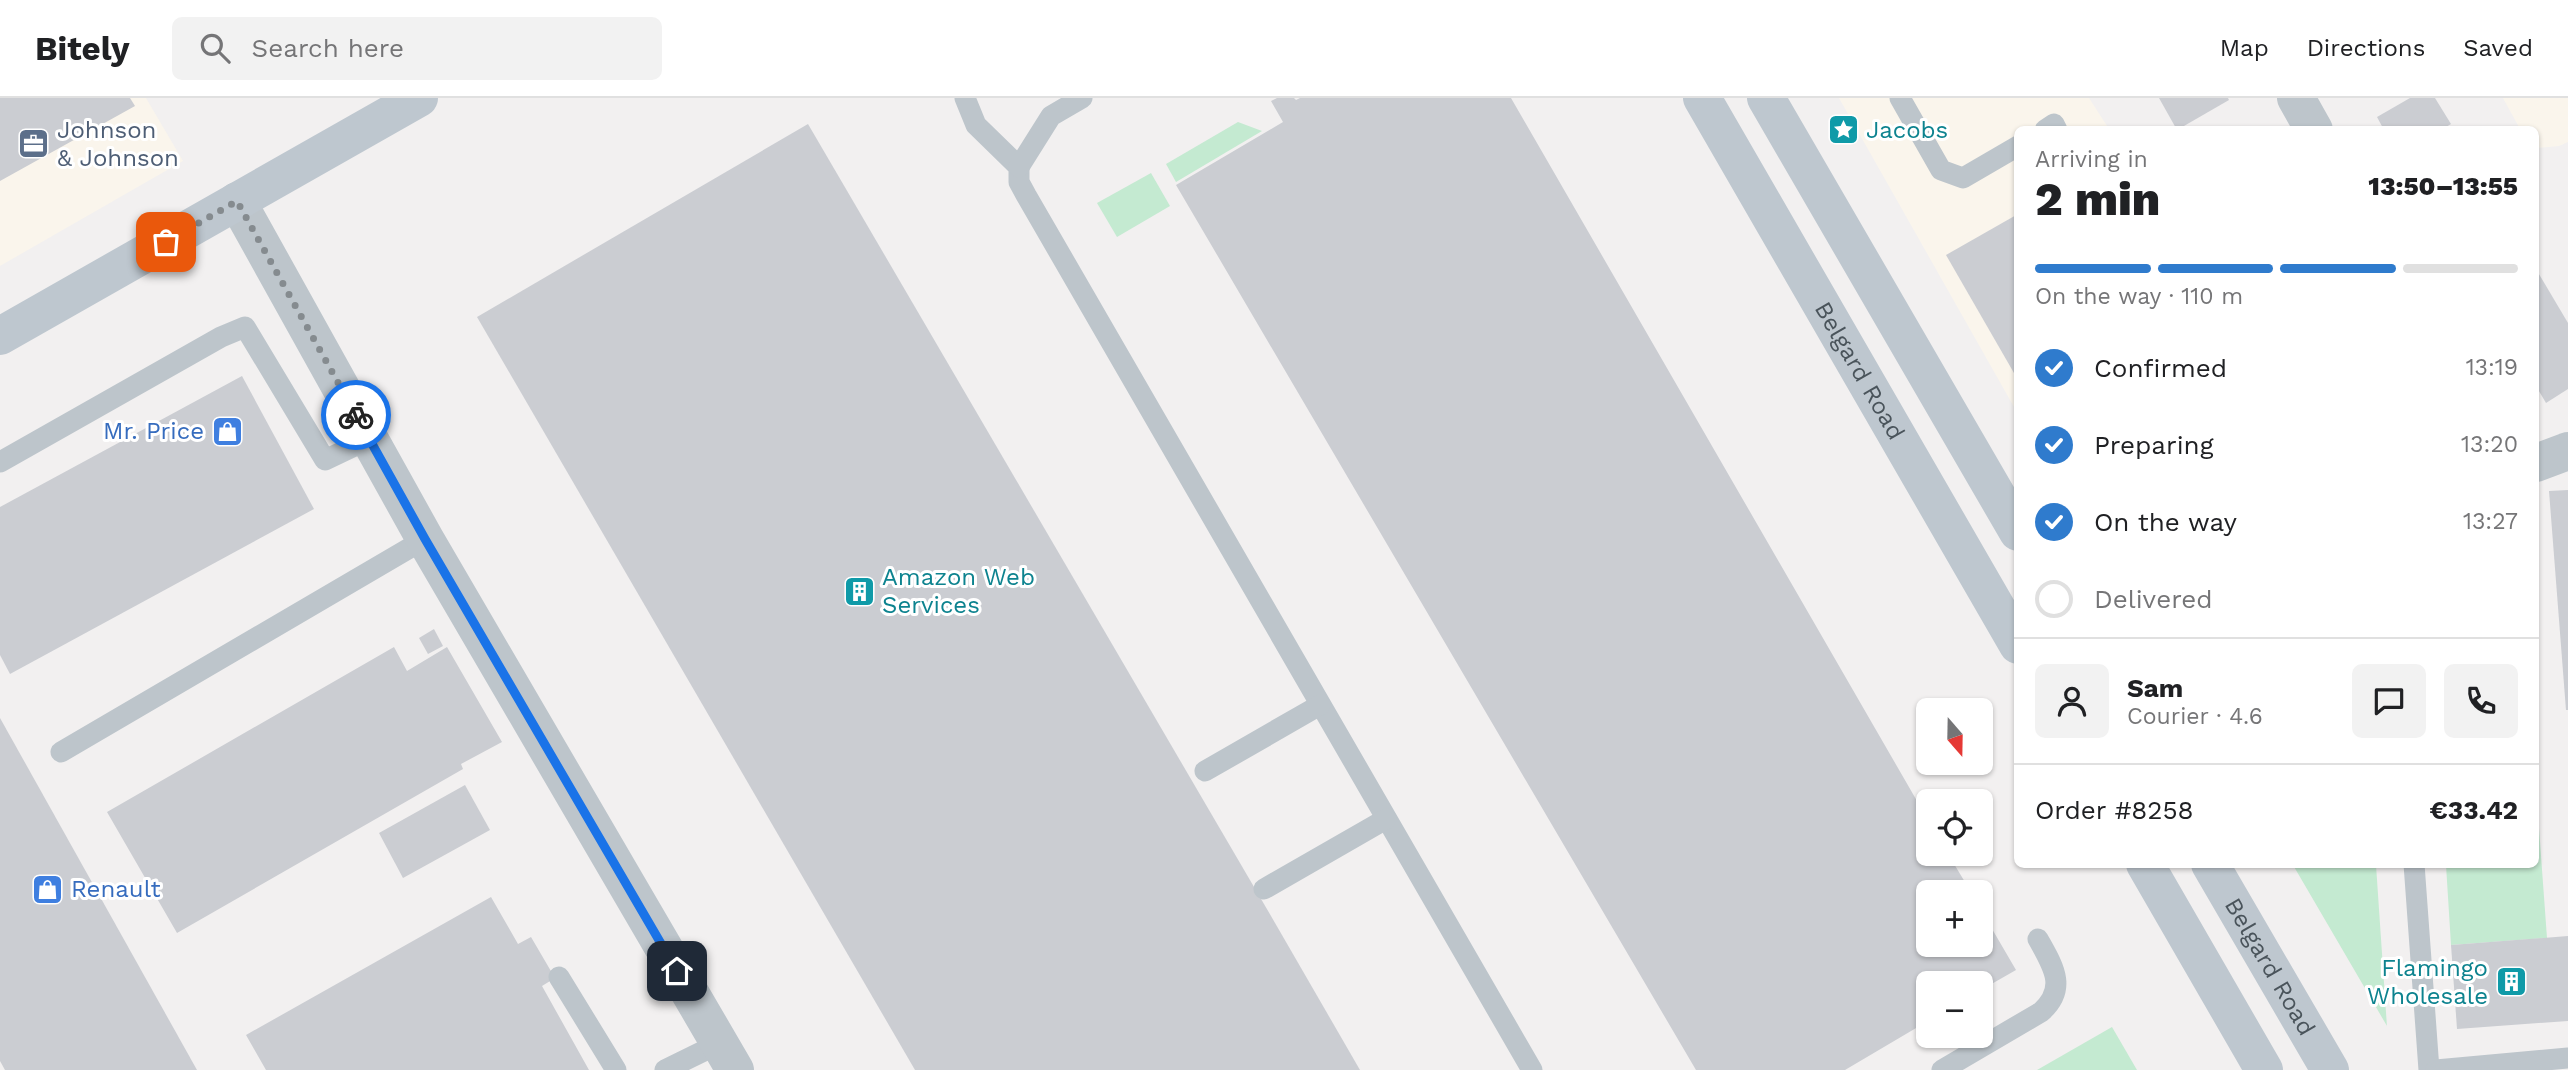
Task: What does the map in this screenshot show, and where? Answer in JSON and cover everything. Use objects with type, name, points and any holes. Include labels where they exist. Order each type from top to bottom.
[{"type":"main road","points":[[0,336],[419,98]]},
{"type":"main road","name":"Belgard Road","points":[[1702,98],[2014,637]]},
{"type":"main road","points":[[1766,98],[2014,525]]},
{"type":"main road","points":[[2147,868],[2264,1070]]},
{"type":"main road","name":"Belgard Road","points":[[2212,868],[2330,1070]]},
{"type":"street","points":[[2296,98],[2312,126]]},
{"type":"street","points":[[237,201],[425,539],[727,1057]]},
{"type":"street","points":[[2539,462],[2568,451]]},
{"type":"lane","points":[[965,98],[976,125],[1019,167]]},
{"type":"lane","points":[[1082,98],[1051,116],[1019,167],[1019,182],[1532,1070]]},
{"type":"lane","points":[[1900,98],[1941,170],[1963,178],[2014,147]]},
{"type":"lane","points":[[0,462],[221,337],[245,327],[325,460],[369,439]]},
{"type":"lane","points":[[61,752],[425,539]]},
{"type":"lane","points":[[1205,771],[1320,705]]},
{"type":"lane","points":[[1264,889],[1386,819]]},
{"type":"lane","points":[[2414,868],[2429,1070]]},
{"type":"lane","points":[[1942,1070],[2041,1012],[2051,1003],[2056,994],[2054,970],[2038,939]]},
{"type":"lane","points":[[559,977],[616,1070]]},
{"type":"lane","points":[[665,1070],[727,1057]]},
{"type":"lane","points":[[2436,1070],[2568,1058]]},
{"type":"shaded area","points":[[0,98],[146,98],[183,161],[0,266]]},
{"type":"shaded area","points":[[1839,98],[2089,98],[2107,126],[2014,126],[2014,407]]},
{"type":"shaded area","points":[[2503,98],[2568,98],[2568,142],[2559,146],[2539,148],[2539,126],[2518,126]]},
{"type":"green space","points":[[1238,122],[1262,131],[1176,182],[1166,164]]},
{"type":"green space","points":[[1151,173],[1170,206],[1117,237],[1097,203]]},
{"type":"green space","points":[[2539,828],[2547,938],[2451,945],[2446,868],[2539,868]]},
{"type":"green space","points":[[2295,868],[2376,868],[2387,1026]]},
{"type":"green space","points":[[2112,1027],[2137,1070],[2037,1070]]},
{"type":"building","name":"Johnson & Johnson","points":[[0,98],[130,98],[135,106],[0,181]]},
{"type":"building","points":[[1277,98],[1511,98],[1916,799],[1916,866],[1955,866],[1964,880],[1916,880],[1916,957],[1993,957],[1993,931],[2016,970],[1993,983],[1993,971],[1916,971],[1916,1028],[1845,1070],[1696,1070],[1176,185],[1283,122],[1271,101]]},
{"type":"building","points":[[2159,98],[2228,98],[2229,100],[2184,126],[2175,126]]},
{"type":"building","points":[[2410,98],[2435,98],[2451,124],[2382,126],[2377,117]]},
{"type":"building","name":"Amazon Web Services","points":[[808,124],[1360,1070],[915,1070],[477,317]]},
{"type":"building","points":[[2014,216],[2014,373],[1946,255]]},
{"type":"building","points":[[2539,274],[2568,323],[2568,389],[2546,403],[2539,391]]},
{"type":"building","points":[[242,376],[314,509],[10,674],[0,655],[0,507]]},
{"type":"building","points":[[2568,490],[2568,710],[2566,710],[2549,491]]},
{"type":"building","points":[[434,629],[443,646],[428,654],[419,638]]},
{"type":"building","points":[[394,647],[407,671],[447,647],[502,742],[461,764],[463,769],[177,933],[107,812]]},
{"type":"building","name":"Renault","points":[[0,718],[197,1070],[5,1070],[0,1061]]},
{"type":"building","points":[[465,785],[490,830],[403,878],[379,833]]},
{"type":"building","points":[[491,897],[518,944],[531,937],[555,978],[542,986],[589,1070],[266,1070],[246,1035]]},
{"type":"building","name":"Flamingo Wholesale","points":[[2568,936],[2568,1021],[2457,1029],[2451,945]]},
{"type":"way so far","points":[[166,242],[237,201],[356,415]]},
{"type":"place","name":"Jacobs","points":[[1843,130]]},
{"type":"place","name":"Johnson & Johnson","points":[[34,144]]},
{"type":"place","name":"Mr. Price","points":[[227,431]]},
{"type":"place","name":"Amazon Web Services","points":[[859,591]]},
{"type":"place","name":"Renault","points":[[48,889]]},
{"type":"place","name":"Flamingo Wholesale","points":[[2511,982]]},
{"type":"route","points":[[356,415],[425,539],[677,971]]}]
